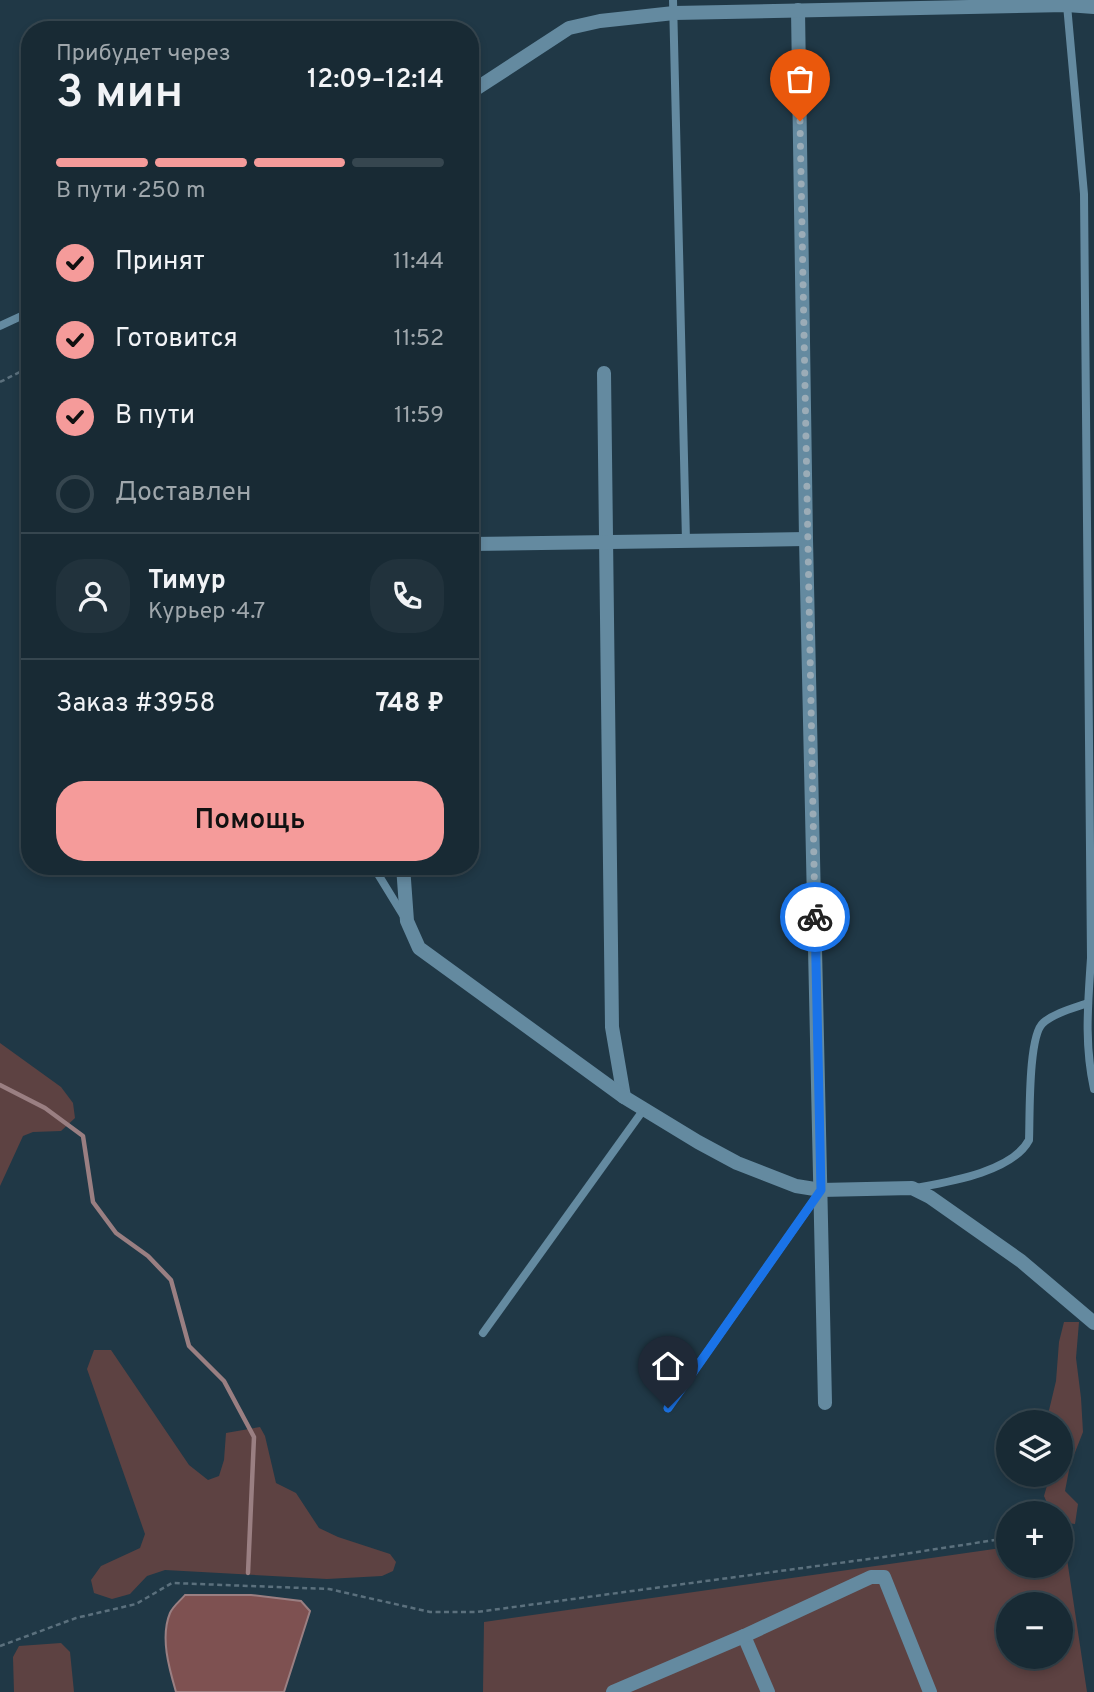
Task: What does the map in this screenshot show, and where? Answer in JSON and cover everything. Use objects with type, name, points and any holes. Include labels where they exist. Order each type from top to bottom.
[{"type":"street","points":[[479,87],[569,28],[673,7],[798,10],[1067,5],[1094,7]]},
{"type":"street","points":[[798,10],[806,539],[825,1403]]},
{"type":"street","points":[[604,373],[612,1027],[624,1097]]},
{"type":"street","points":[[479,544],[806,539]]},
{"type":"street","points":[[404,875],[407,921],[419,947],[644,1110],[737,1163],[796,1186],[821,1190],[912,1188],[930,1197],[1021,1261],[1094,1323]]},
{"type":"street","points":[[613,1692],[872,1577],[884,1577],[930,1692]]},
{"type":"street","points":[[744,1636],[768,1692]]},
{"type":"lane","points":[[1094,0],[1094,7]]},
{"type":"lane","points":[[1067,5],[1084,194],[1091,958],[1086,1029],[1088,1064],[1094,1089]]},
{"type":"lane","points":[[673,7],[686,541]]},
{"type":"lane","points":[[0,326],[21,316]]},
{"type":"lane","points":[[379,875],[407,921]]},
{"type":"lane","points":[[912,1188],[962,1179],[1023,1152],[1028,1140],[1033,1050],[1037,1030],[1045,1021],[1088,1003]]},
{"type":"lane","points":[[483,1333],[644,1110]]},
{"type":"lane","points":[[668,1408],[821,1190]]},
{"type":"path","points":[[0,382],[21,372]]},
{"type":"path","points":[[0,1646],[76,1618],[136,1604],[173,1583],[329,1589],[430,1612],[477,1612],[996,1540]]},
{"type":"shaded area","points":[[0,1043],[61,1087],[73,1103],[75,1118],[61,1131],[33,1132],[23,1136],[0,1186]]},
{"type":"shaded area","points":[[1064,1322],[1079,1322],[1076,1358],[1083,1432],[1073,1457],[1073,1410],[1049,1410],[1056,1381],[1059,1342]]},
{"type":"shaded area","points":[[94,1350],[111,1350],[189,1465],[208,1480],[219,1476],[224,1460],[226,1433],[260,1427],[265,1436],[276,1483],[296,1493],[319,1528],[390,1554],[396,1562],[393,1571],[382,1576],[327,1579],[165,1570],[147,1576],[130,1594],[112,1599],[94,1593],[91,1580],[101,1566],[140,1548],[145,1534],[87,1369]]},
{"type":"shaded area","points":[[1047,1487],[1066,1487],[1065,1491],[1078,1504],[1075,1524],[1073,1501],[1046,1501],[1044,1496]]},
{"type":"shaded area","points":[[996,1549],[996,1578],[1070,1578],[1072,1592],[996,1592],[996,1669],[1073,1669],[1073,1599],[1087,1692],[483,1692],[484,1622]]},
{"type":"shaded area","points":[[185,1595],[251,1595],[301,1601],[310,1611],[284,1692],[176,1692],[167,1652],[166,1632],[170,1613]]},
{"type":"shaded area","points":[[61,1643],[70,1652],[74,1692],[14,1692],[13,1657],[19,1646]]},
{"type":"waterway","points":[[0,1085],[45,1108],[83,1136],[93,1202],[116,1233],[148,1256],[171,1280],[189,1346],[224,1381],[254,1437],[248,1573]]},
{"type":"way so far","points":[[800,121],[815,917]]},
{"type":"route","points":[[668,1408],[821,1190],[815,917]]}]
